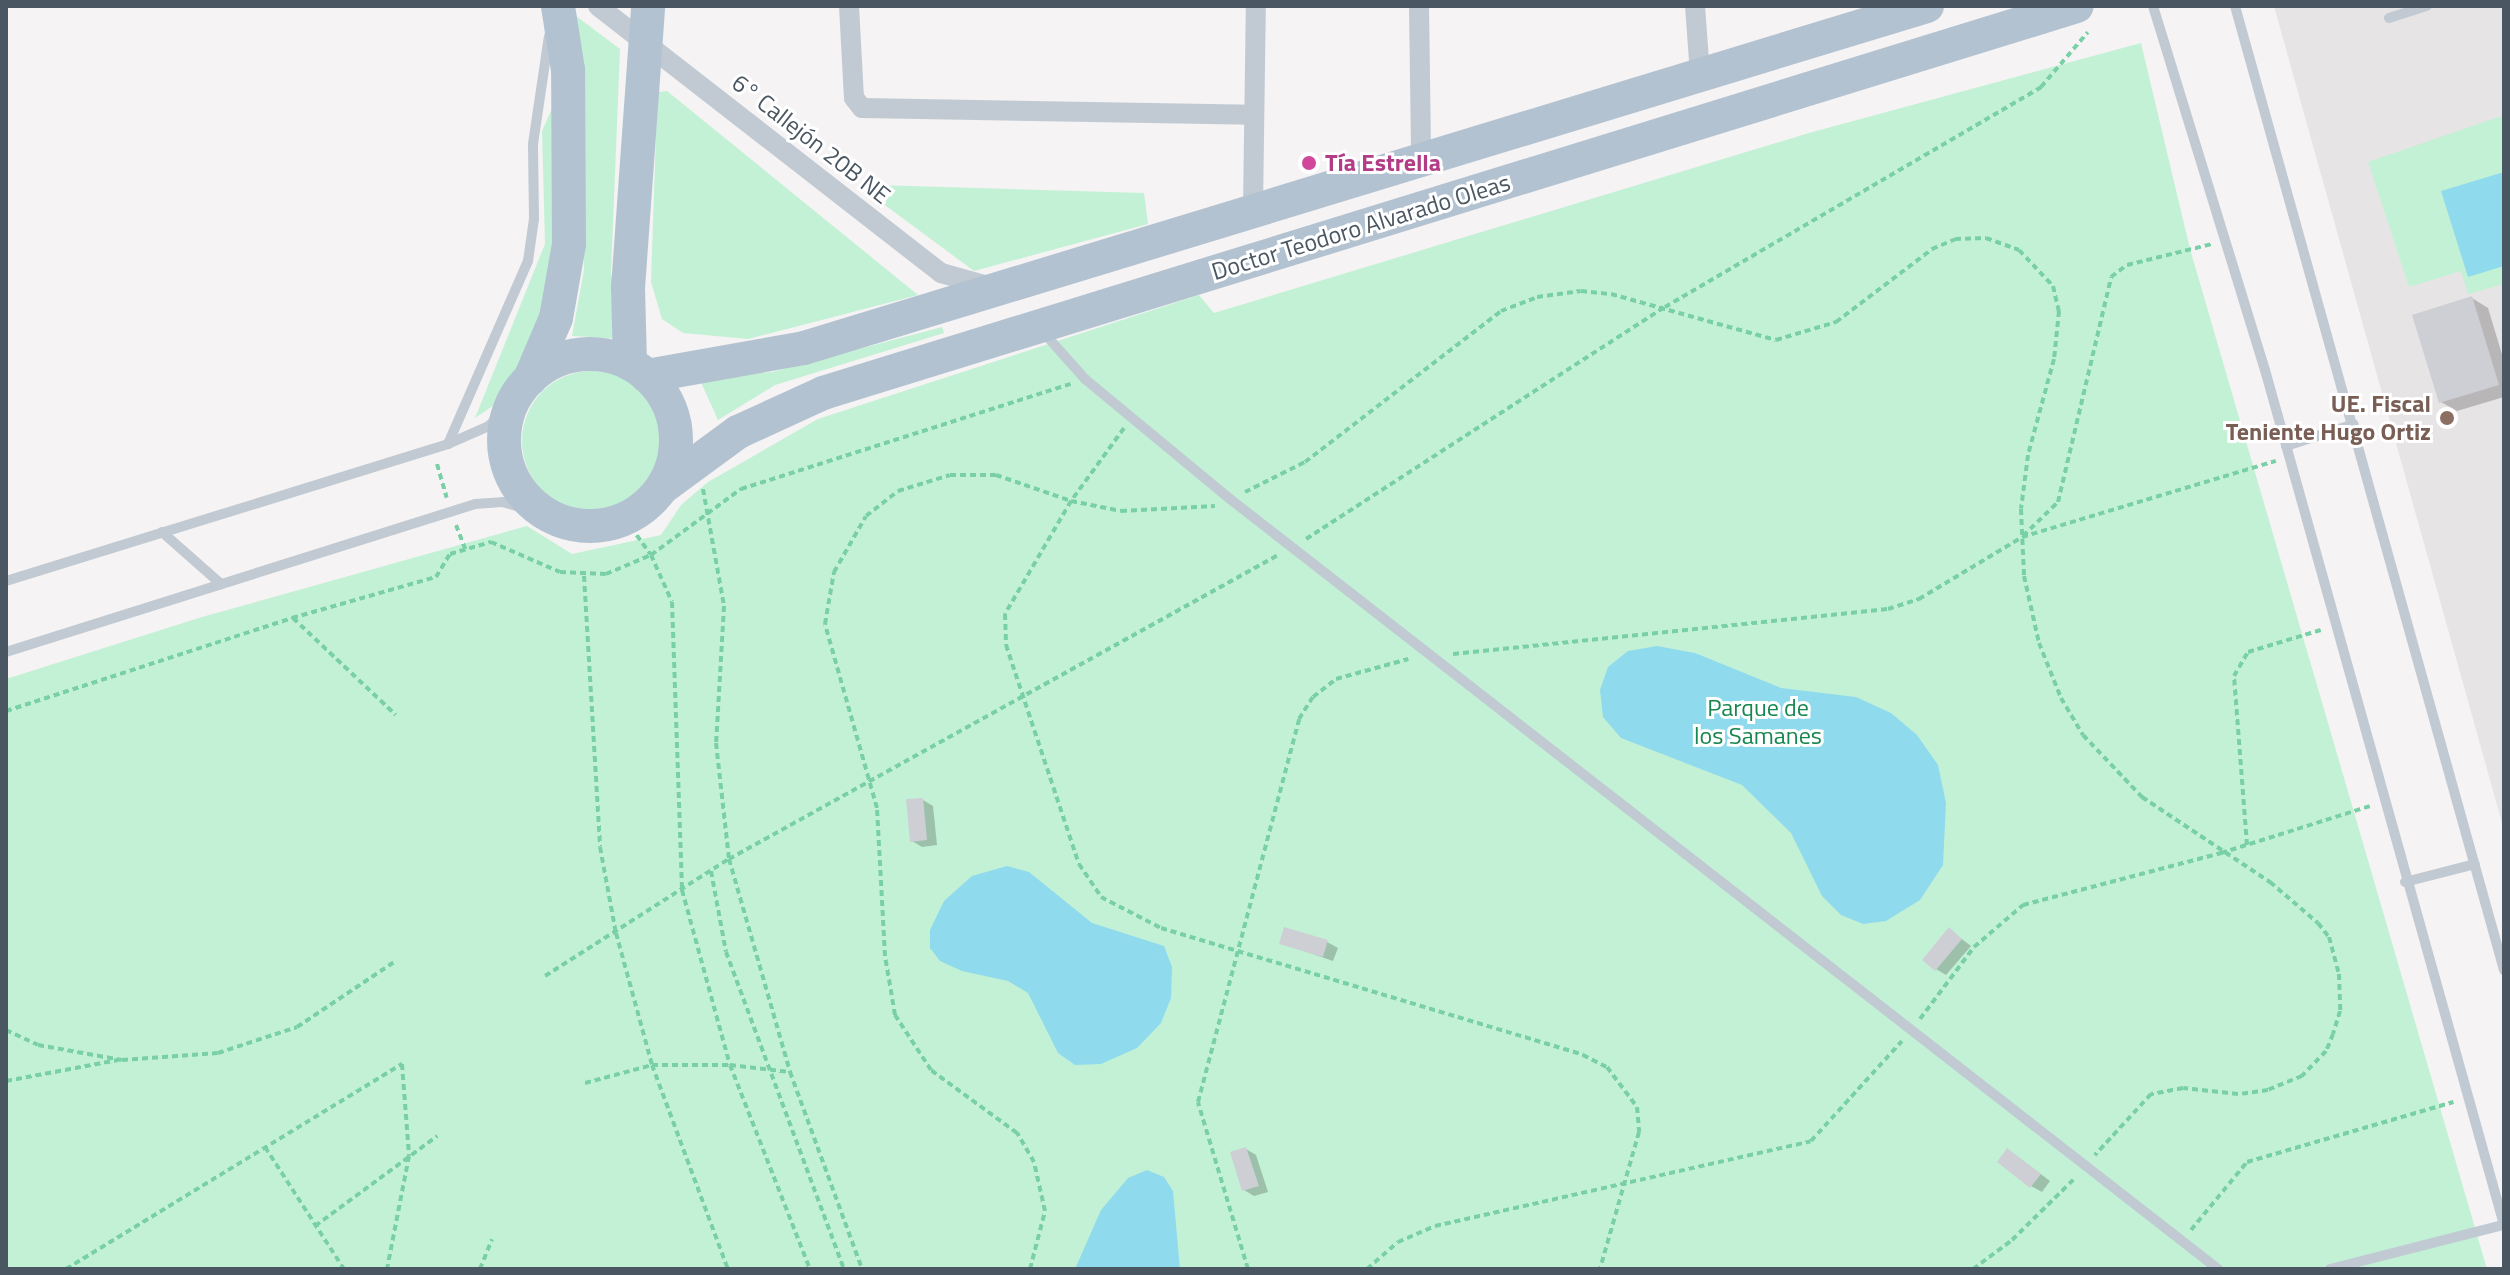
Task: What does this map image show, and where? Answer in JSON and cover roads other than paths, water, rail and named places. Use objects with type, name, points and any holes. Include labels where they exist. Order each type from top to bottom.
[{"type":"main road","points":[[523,388],[570,357],[590,354],[638,370],[661,391],[676,428],[672,469],[663,487],[625,519],[585,526],[546,514],[515,483],[507,462],[504,440],[523,388],[556,318],[569,244],[568,70],[558,6]]},
{"type":"main road","points":[[638,370],[628,328],[648,6]]},
{"type":"main road","name":"Doctor Teodoro Alvarado Oleas","points":[[638,370],[693,368],[804,348],[1700,74],[1874,14],[1927,6]]},
{"type":"main road","name":"Doctor Teodoro Alvarado Oleas","points":[[663,487],[738,432],[823,393],[1038,326],[2084,18]]},
{"type":"main road","points":[[628,328],[654,353],[693,368]]},
{"type":"street","name":"6° Callejón 20B NE","points":[[598,6],[941,273],[984,287],[1003,286]]},
{"type":"street","points":[[849,6],[854,98],[862,108],[1254,115]]},
{"type":"street","points":[[1253,209],[1256,6]]},
{"type":"street","points":[[1419,6],[1421,158]]},
{"type":"street","points":[[1695,6],[1700,74]]},
{"type":"lane","points":[[448,444],[528,261],[534,219],[533,144],[551,6]]},
{"type":"lane","points":[[2153,6],[2287,452],[2465,1098],[2504,1225],[2330,1269]]},
{"type":"lane","points":[[2235,6],[2504,970]]},
{"type":"lane","points":[[2389,18],[2427,6]]},
{"type":"lane","points":[[1038,326],[1085,379],[1230,499],[2218,1269]]},
{"type":"lane","points":[[6,581],[448,444],[489,426],[523,388]]},
{"type":"lane","points":[[2287,452],[2354,424]]},
{"type":"lane","points":[[6,652],[475,504],[502,502],[546,514]]},
{"type":"lane","points":[[162,532],[221,584]]},
{"type":"lane","points":[[2405,882],[2475,864]]},
{"type":"water","points":[[2504,172],[2504,266],[2468,277],[2441,191]]},
{"type":"water","points":[[1657,646],[1695,653],[1781,688],[1856,697],[1891,713],[1917,735],[1938,765],[1946,803],[1943,865],[1920,900],[1886,921],[1863,924],[1841,915],[1822,896],[1791,833],[1742,785],[1621,738],[1603,717],[1600,690],[1608,667],[1628,651]]},
{"type":"water","points":[[1007,866],[1029,872],[1092,923],[1164,946],[1172,967],[1171,998],[1161,1023],[1137,1048],[1101,1064],[1075,1065],[1058,1053],[1028,993],[1008,981],[962,971],[940,961],[930,948],[930,930],[944,901],[972,876]]},
{"type":"water","points":[[1147,1170],[1164,1177],[1173,1191],[1180,1269],[1075,1269],[1101,1210],[1128,1178]]},
{"type":"place","name":"Tía Estrella","points":[[1309,163]]},
{"type":"place","name":"UE. Fiscal Teniente Hugo Ortiz","points":[[2447,418]]},
{"type":"park label","name":"Parque de los Samanes","points":[[1758,722]]}]
